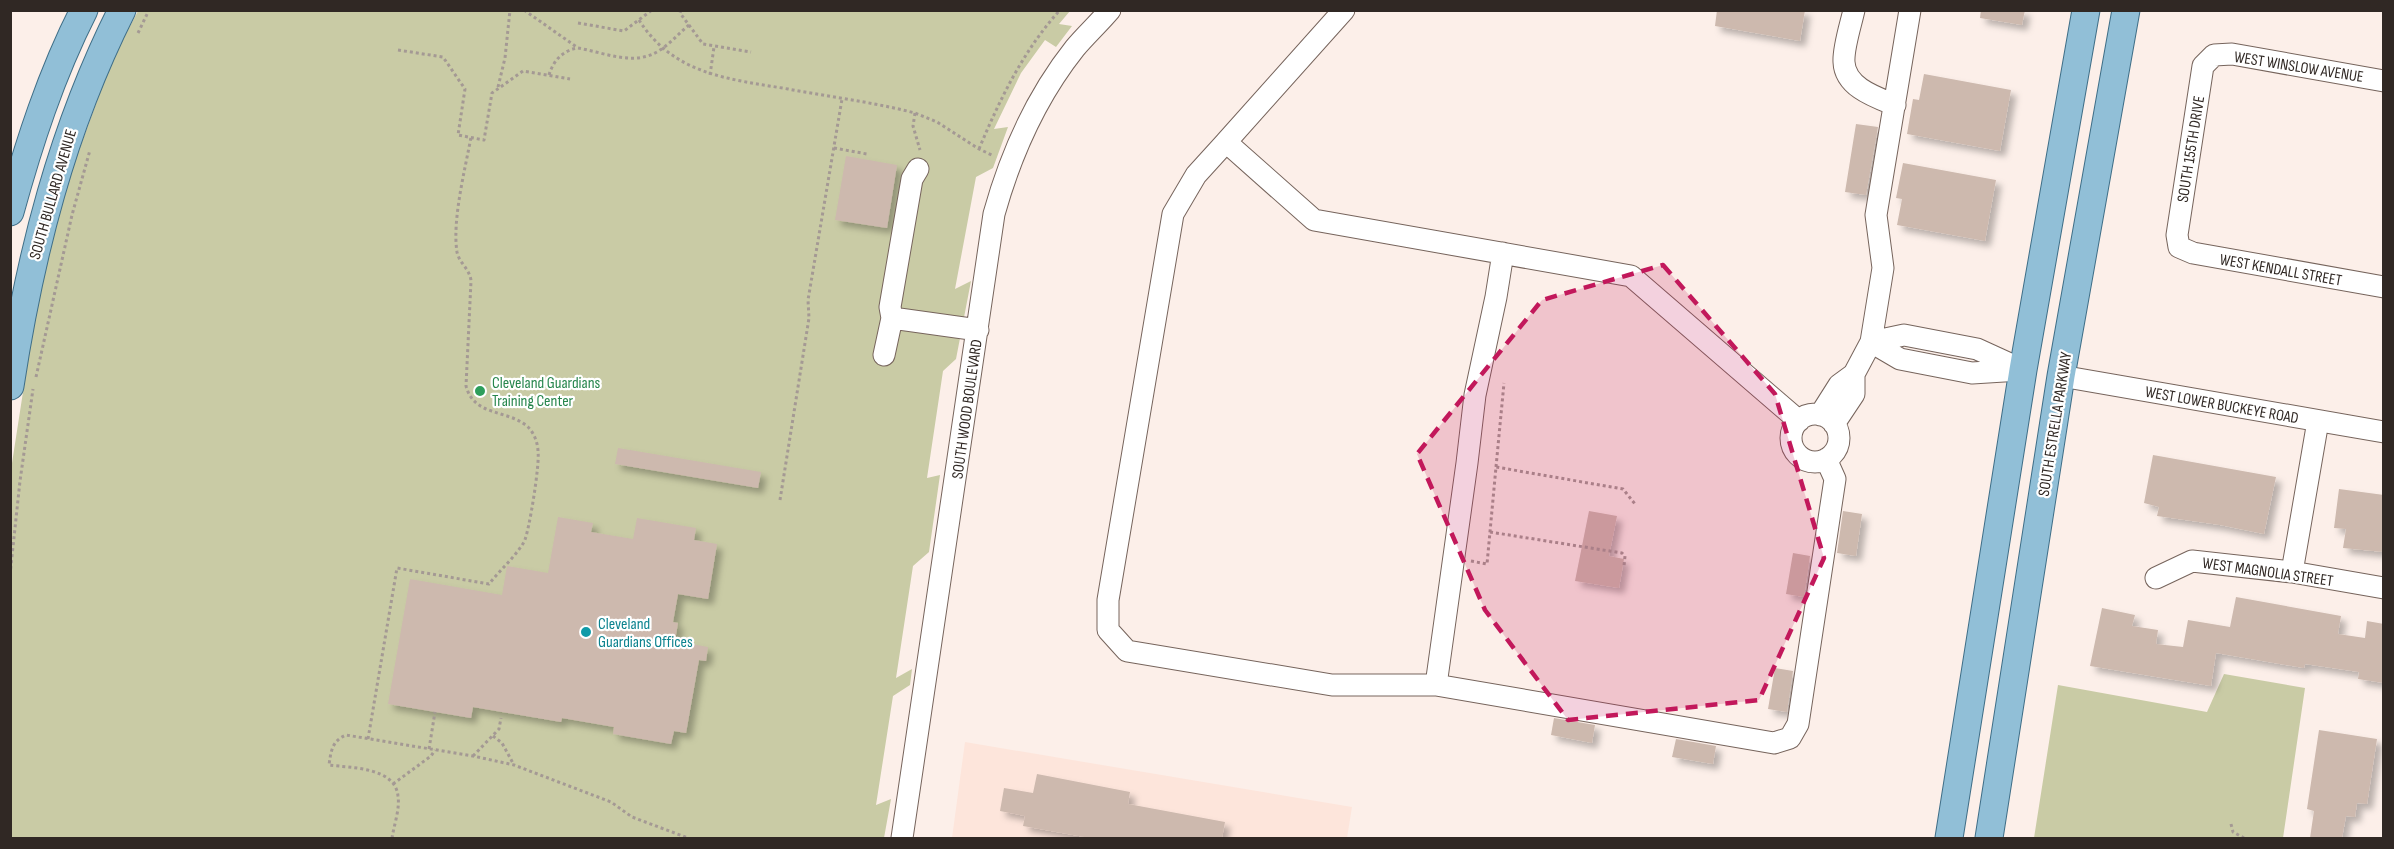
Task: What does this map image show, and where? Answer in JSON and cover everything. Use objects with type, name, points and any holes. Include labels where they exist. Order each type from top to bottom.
[{"type":"main road","name":"SOUTH BULLARD AVENUE","points":[[10,212],[58,64],[84,10]]},
{"type":"main road","name":"SOUTH BULLARD AVENUE","points":[[26,384],[31,267],[59,161],[86,89],[122,10]]},
{"type":"main road","points":[[1949,838],[2023,370],[2086,10]]},
{"type":"main road","name":"SOUTH ESTRELLA PARKWAY","points":[[1989,838],[2061,376],[2126,10]]},
{"type":"main road","points":[[2023,370],[2061,376]]},
{"type":"street","name":"SOUTH WOOD BOULEVARD","points":[[902,838],[994,214],[1009,163],[1043,94],[1076,48],[1110,10]]},
{"type":"street","points":[[1344,10],[1196,175],[1173,213],[1108,600],[1108,630],[1127,651],[1321,684],[1436,685],[1774,743],[1790,738],[1798,724],[1835,479],[1826,459]]},
{"type":"street","points":[[1854,10],[1844,62],[1852,81],[1866,94],[1895,105]]},
{"type":"street","points":[[1827,419],[1854,394],[1854,374],[1871,342],[1883,268],[1876,215],[1910,10]]},
{"type":"street","name":"WEST WINSLOW AVENUE","points":[[2214,55],[2232,54],[2384,81]]},
{"type":"street","name":"SOUTH 155TH DRIVE","points":[[2179,247],[2177,235],[2203,66],[2214,55]]},
{"type":"street","points":[[1226,142],[1314,219],[1631,276],[1799,421]]},
{"type":"street","points":[[884,355],[892,318],[890,307],[912,179],[918,170]]},
{"type":"street","name":"WEST KENDALL STREET","points":[[2179,247],[2193,253],[2384,287]]},
{"type":"street","points":[[1436,685],[1475,395],[1503,254]]},
{"type":"street","points":[[892,318],[978,330]]},
{"type":"street","points":[[1871,342],[1900,359],[1972,373],[2023,370]]},
{"type":"street","name":"WEST LOWER BUCKEYE ROAD","points":[[2061,376],[2384,432]]},
{"type":"street","points":[[1813,415],[1827,419],[1838,431],[1837,447],[1826,459],[1810,462],[1797,454],[1793,448],[1792,433],[1799,421],[1813,415]]},
{"type":"street","points":[[2292,572],[2318,421]]},
{"type":"street","name":"WEST MAGNOLIA STREET","points":[[2156,578],[2192,561],[2292,572],[2384,588]]},
{"type":"path","points":[[136,35],[149,10]]},
{"type":"path","points":[[498,88],[505,58],[510,10]]},
{"type":"path","points":[[524,10],[578,48],[632,59],[648,57],[662,49],[675,35],[689,26]]},
{"type":"path","points":[[578,22],[624,31],[652,10]]},
{"type":"path","points":[[681,10],[680,14],[703,44],[751,52]]},
{"type":"path","points":[[979,150],[1005,90],[1027,52],[1060,10]]},
{"type":"path","points":[[639,20],[650,37],[662,49],[710,75],[915,113],[948,128],[979,150],[1009,163]]},
{"type":"path","points":[[710,75],[714,46]]},
{"type":"path","points":[[549,75],[550,69],[562,54],[578,48]]},
{"type":"path","points":[[398,50],[443,57],[465,89],[458,135],[484,140],[492,93],[498,88],[523,71],[570,80]]},
{"type":"path","points":[[780,500],[809,318],[808,300],[842,99]]},
{"type":"path","points":[[915,113],[913,126],[920,145],[918,170]]},
{"type":"path","points":[[368,739],[397,568],[489,584],[525,540],[539,460],[535,437],[529,428],[519,421],[479,406],[472,399],[466,386],[471,281],[470,274],[458,258],[457,251],[459,210],[471,137]]},
{"type":"path","points":[[10,575],[20,482],[26,384],[92,144]]},
{"type":"path","points":[[834,148],[867,154]]},
{"type":"path","points":[[1454,558],[1487,564],[1504,383]]},
{"type":"path","points":[[1496,467],[1623,489],[1635,504]]},
{"type":"path","points":[[1490,532],[1622,554],[1625,555],[1624,566]]},
{"type":"path","points":[[429,748],[435,712]]},
{"type":"path","points":[[473,756],[499,729],[501,718]]},
{"type":"path","points":[[392,838],[398,804],[397,790],[388,778],[373,772],[329,765],[332,748],[337,739],[346,735],[514,765],[611,802],[632,817],[688,838]]},
{"type":"path","points":[[493,736],[502,743],[514,765]]},
{"type":"path","points":[[393,784],[431,756],[435,750]]},
{"type":"path","points":[[2231,824],[2233,832],[2244,838]]},
{"type":"highlighted area","points":[[1663,265],[1775,394],[1824,558],[1759,700],[1568,720],[1485,610],[1417,454],[1542,300]]},
{"type":"shaded area","points":[[965,742],[1352,807],[1347,838],[952,838]]},
{"type":"green space","name":"Cleveland Guardians Training Center","points":[[138,11],[1070,11],[1059,24],[1072,26],[1056,47],[1045,40],[1021,73],[994,129],[1008,127],[993,168],[976,177],[955,289],[971,281],[956,359],[943,371],[927,478],[940,475],[929,552],[913,566],[896,678],[912,669],[910,685],[893,696],[876,805],[891,799],[884,838],[11,838],[10,476],[34,321],[64,191],[112,60]]},
{"type":"green space","points":[[2224,674],[2305,688],[2283,838],[2034,838],[2058,685],[2207,712]]},
{"type":"building","points":[[1717,10],[1805,10],[1800,41],[1715,26]]},
{"type":"building","points":[[1981,10],[2025,10],[2022,25],[1980,18]]},
{"type":"building","points":[[1924,74],[2011,90],[2000,151],[1907,134],[1913,99],[1919,100]]},
{"type":"building","points":[[1856,124],[1878,127],[1866,195],[1845,192]]},
{"type":"building","points":[[846,156],[897,165],[887,228],[835,220]]},
{"type":"building","points":[[1903,163],[1996,180],[1985,241],[1897,225],[1902,199],[1896,198]]},
{"type":"building","points":[[618,448],[761,472],[758,488],[615,464]]},
{"type":"building","points":[[2153,455],[2276,477],[2264,534],[2157,516],[2159,507],[2144,503]]},
{"type":"building","points":[[2339,489],[2384,495],[2384,552],[2343,548],[2346,529],[2334,528]]},
{"type":"building","points":[[1589,511],[1617,516],[1609,556],[1624,559],[1619,588],[1575,581]]},
{"type":"building","points":[[1843,511],[1862,514],[1856,556],[1837,553]]},
{"type":"building","name":"Cleveland Guardians Offices","points":[[558,517],[593,523],[591,532],[633,539],[637,518],[696,528],[694,540],[717,544],[708,599],[678,594],[673,622],[678,623],[675,641],[708,647],[706,661],[699,660],[686,733],[674,731],[671,744],[613,734],[614,727],[562,718],[561,722],[473,707],[471,718],[388,704],[410,579],[502,595],[507,566],[548,573]]},
{"type":"building","points":[[1793,553],[1810,556],[1804,597],[1786,594]]},
{"type":"building","points":[[2236,597],[2341,616],[2338,634],[2365,638],[2367,621],[2384,624],[2384,683],[2358,679],[2359,672],[2305,664],[2304,668],[2216,653],[2211,686],[2090,666],[2102,608],[2135,615],[2132,626],[2158,630],[2156,644],[2183,647],[2188,620],[2230,627]]},
{"type":"building","points":[[1775,668],[1793,671],[1787,712],[1768,709]]},
{"type":"building","points":[[1554,718],[1595,725],[1592,743],[1551,735]]},
{"type":"building","points":[[2319,730],[2377,739],[2367,804],[2357,803],[2355,817],[2346,816],[2342,838],[2310,838],[2314,811],[2307,809]]},
{"type":"building","points":[[1676,739],[1716,746],[1713,764],[1672,757]]},
{"type":"building","points":[[1037,774],[1130,792],[1128,804],[1225,822],[1222,838],[1090,838],[1023,826],[1025,816],[1000,811],[1004,788],[1033,793]]},
{"type":"place","name":"Cleveland Guardians Training Center","points":[[480,391]]},
{"type":"place","name":"Cleveland Guardians Offices","points":[[586,632]]}]
